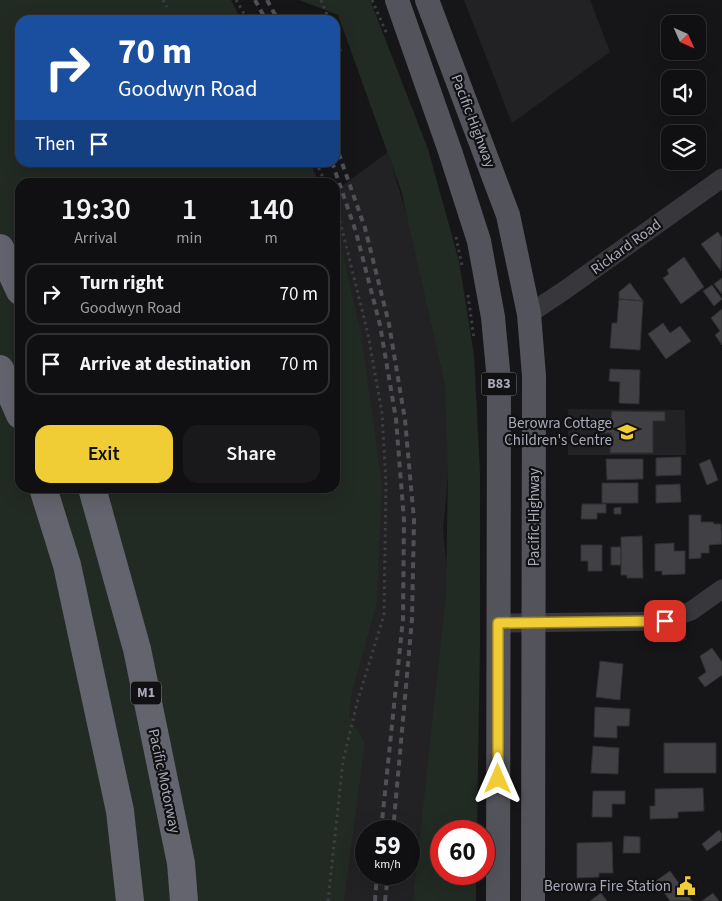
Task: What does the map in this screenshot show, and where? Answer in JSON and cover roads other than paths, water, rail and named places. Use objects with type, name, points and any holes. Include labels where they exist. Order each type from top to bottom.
[{"type":"highway","points":[[0,248],[15,280]]},
{"type":"highway","points":[[0,369],[15,404]]},
{"type":"highway","points":[[45,493],[67,565],[120,811],[130,901]]},
{"type":"highway","name":"Pacific Motorway","points":[[93,493],[137,649],[181,863],[184,901]]},
{"type":"main road","name":"Pacific Highway","points":[[397,0],[479,241],[494,317],[500,381],[498,901]]},
{"type":"main road","name":"Pacific Highway","points":[[427,0],[508,215],[529,314],[534,376],[533,901]]},
{"type":"street","name":"Rickard Road","points":[[529,314],[722,178]]},
{"type":"street","points":[[498,623],[665,621],[691,611],[722,589]]},
{"type":"railway","points":[[255,0],[263,15]]},
{"type":"railway","points":[[267,0],[275,15]]},
{"type":"railway","points":[[340,157],[365,228],[389,324],[405,420],[414,520],[412,619],[394,820]]},
{"type":"railway","points":[[334,167],[337,178]]},
{"type":"railway","points":[[340,185],[356,232],[380,325],[396,419],[404,520],[403,619],[382,820]]},
{"type":"railway","points":[[375,901],[376,885]]},
{"type":"railway","points":[[385,901],[387,885]]},
{"type":"place","name":"Berowra Cottage Children's Centre","points":[[627,432]]},
{"type":"place","name":"Berowra Fire Station","points":[[686,886]]}]
